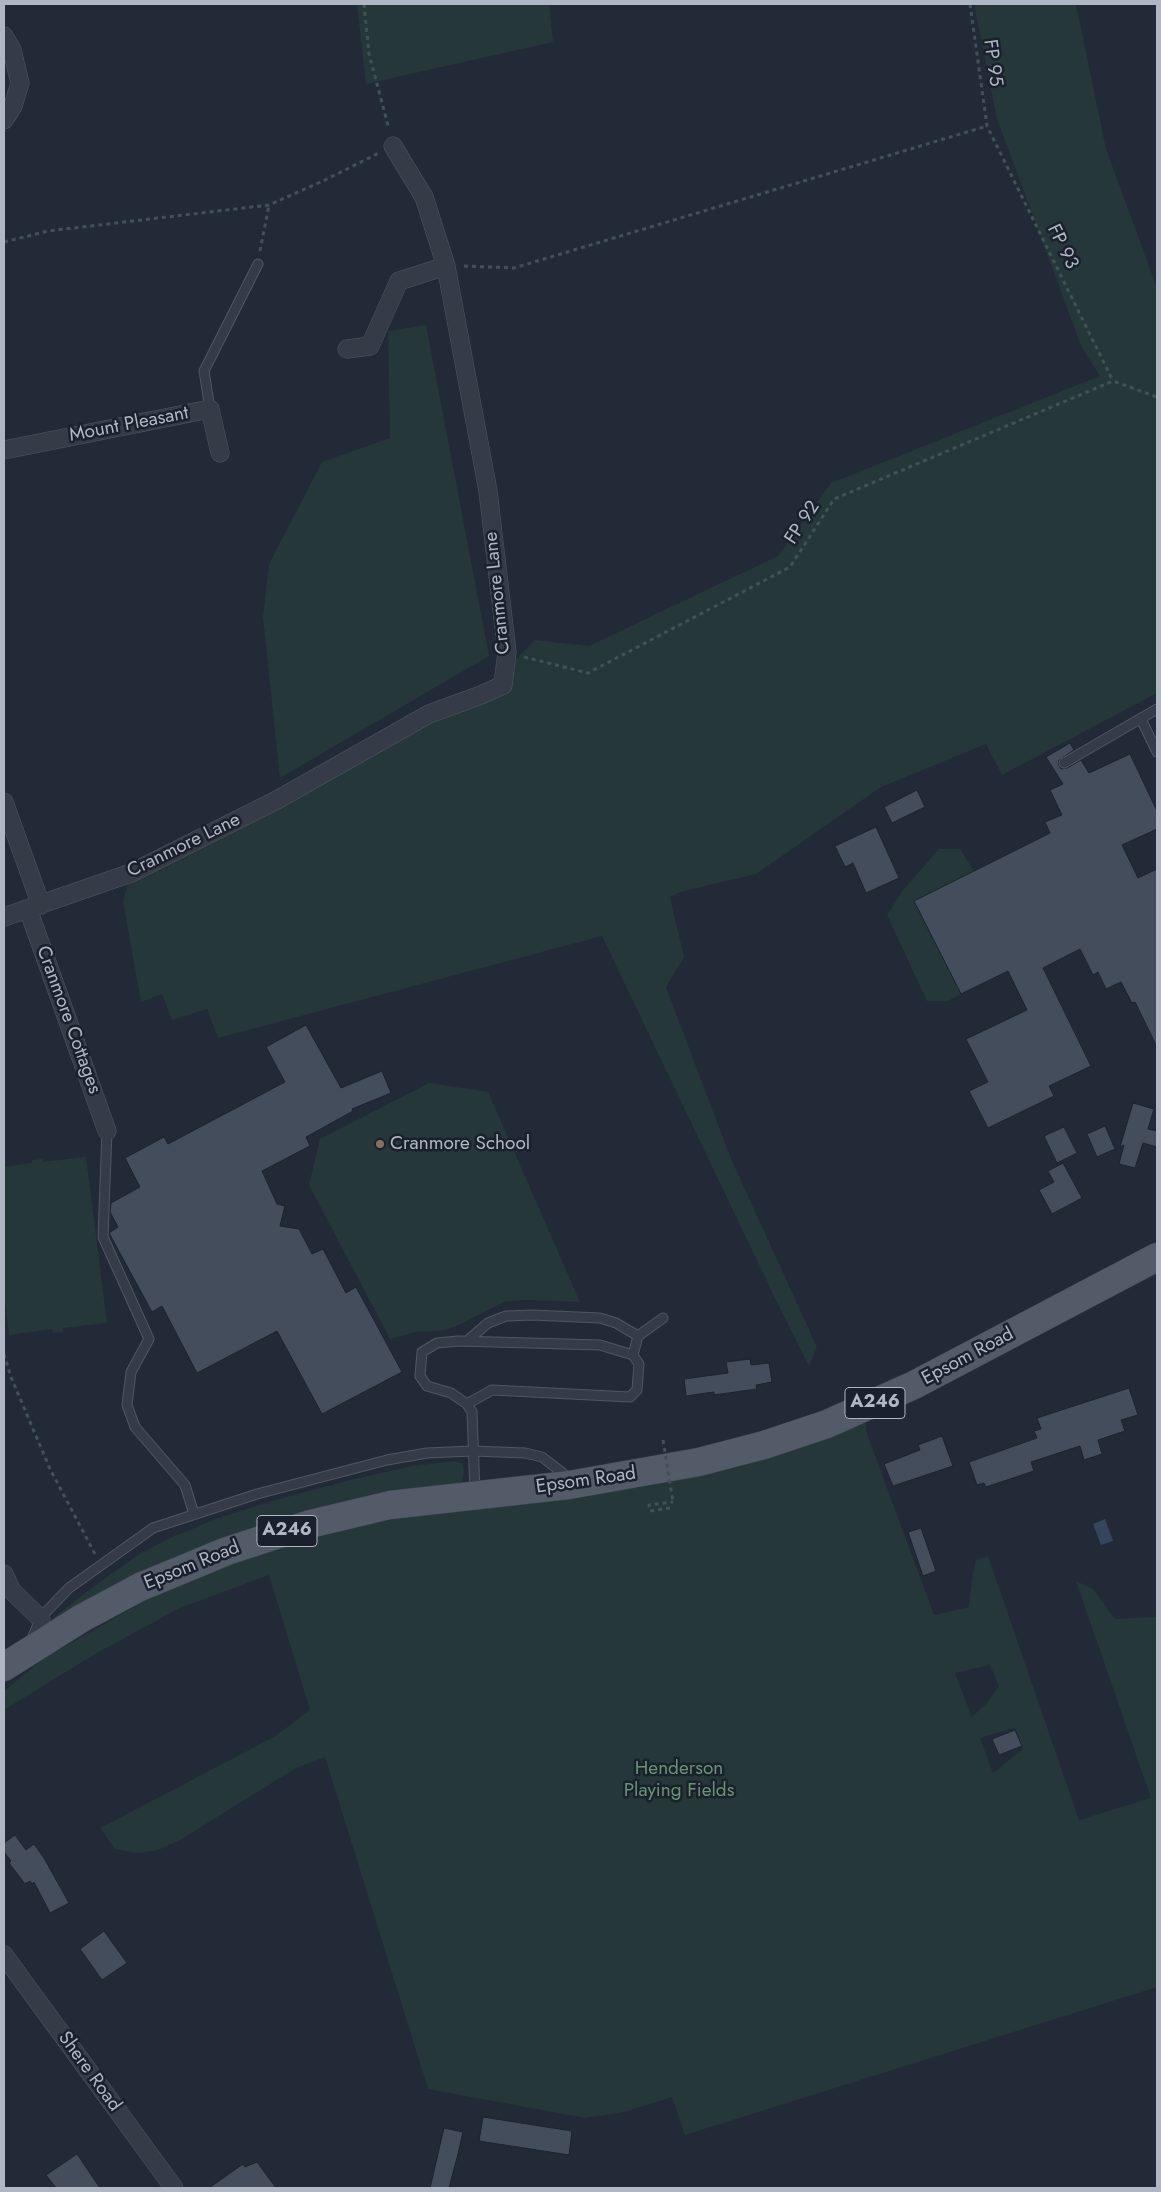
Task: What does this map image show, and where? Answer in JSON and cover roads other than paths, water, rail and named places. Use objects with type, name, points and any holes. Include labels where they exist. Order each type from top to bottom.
[{"type":"main road","name":"Epsom Road","points":[[4,1667],[27,1650],[140,1587],[198,1562],[257,1540],[363,1511],[418,1501],[569,1485],[699,1462],[764,1445],[827,1424],[914,1386],[1157,1257]]},
{"type":"street","points":[[4,36],[12,50],[20,83],[13,106],[4,120]]},
{"type":"street","name":"Cranmore Lane","points":[[4,917],[131,873],[275,800],[429,714],[503,685],[507,652],[488,491],[446,266],[424,197],[393,146]]},
{"type":"street","points":[[347,349],[370,346],[399,281],[446,266]]},
{"type":"street","name":"Mount Pleasant","points":[[4,450],[210,409],[220,453]]},
{"type":"street","points":[[4,802],[35,907]]},
{"type":"street","name":"Cranmore Cottages","points":[[35,907],[107,1131]]},
{"type":"street","points":[[4,1574],[12,1590],[41,1619]]},
{"type":"street","name":"Shere Road","points":[[4,1955],[174,2188]]},
{"type":"lane","points":[[210,409],[204,371],[258,264]]},
{"type":"lane","points":[[1064,763],[1157,709]]},
{"type":"lane","points":[[1141,719],[1157,752]]},
{"type":"lane","points":[[107,1131],[103,1237],[149,1339],[131,1372],[127,1405],[135,1427],[185,1484],[194,1514]]},
{"type":"lane","points":[[467,1341],[488,1323],[506,1316],[532,1315],[600,1318],[616,1323],[638,1336]]},
{"type":"lane","points":[[632,1355],[638,1336],[663,1318]]},
{"type":"lane","points":[[467,1404],[492,1390],[630,1397],[637,1390],[639,1364],[632,1355],[600,1345],[467,1341],[437,1343],[422,1352],[420,1376],[427,1386],[451,1393],[467,1404],[472,1412],[475,1495]]},
{"type":"lane","points":[[27,1650],[41,1617],[69,1588],[153,1528],[257,1494],[387,1460],[427,1453],[473,1451],[525,1453],[542,1457],[564,1474],[569,1485]]},
{"type":"water","points":[[1105,1519],[1113,1541],[1101,1545],[1093,1524]]},
{"type":"place","name":"Cranmore School","points":[[380,1144]]},
{"type":"park label","name":"Henderson Playing Fields","points":[[679,1780]]}]
